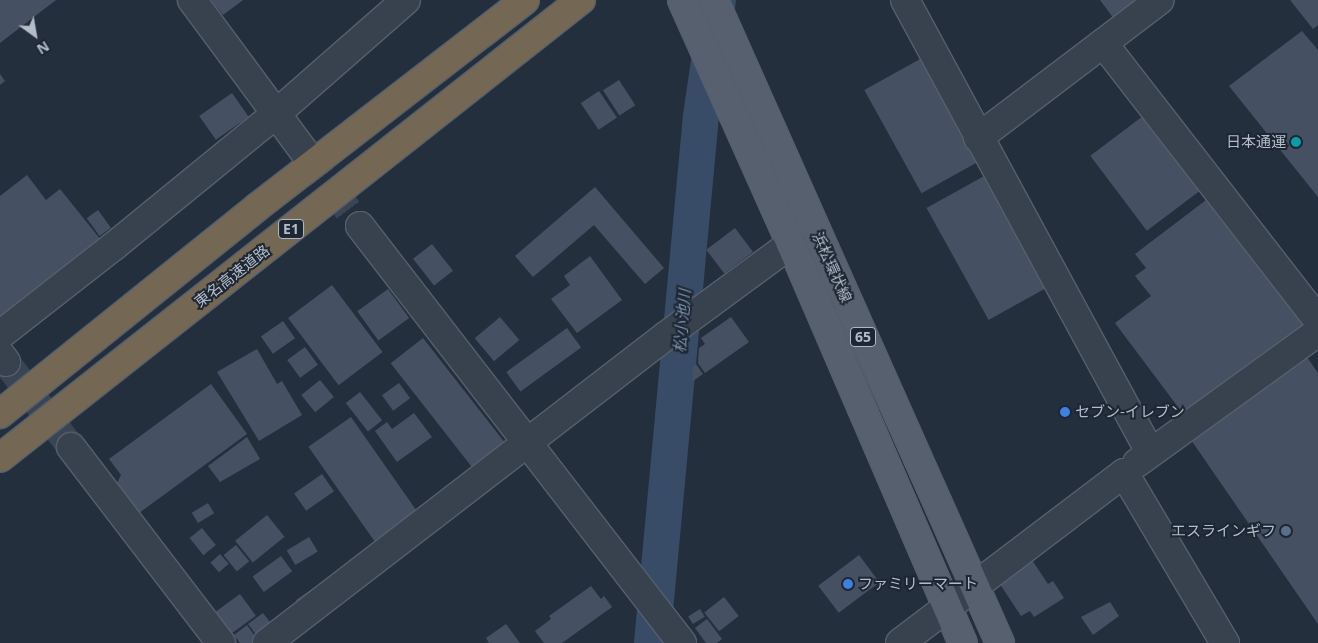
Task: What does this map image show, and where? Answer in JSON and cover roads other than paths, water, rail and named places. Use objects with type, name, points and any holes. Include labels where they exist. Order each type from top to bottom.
[{"type":"highway","points":[[256,208],[505,0]]},
{"type":"highway","name":"E1","points":[[0,414],[256,208],[525,0]]},
{"type":"highway","name":"東名高速道路","points":[[0,458],[581,0]]},
{"type":"main road","name":"浜松環状線","points":[[682,0],[791,244],[963,643]]},
{"type":"main road","name":"浜松環状線","points":[[714,0],[1000,643]]},
{"type":"street","points":[[192,0],[277,112],[306,154]]},
{"type":"street","points":[[0,335],[114,246],[277,112],[406,0]]},
{"type":"street","points":[[904,0],[1150,452]]},
{"type":"street","points":[[978,138],[1160,0]]},
{"type":"street","points":[[1103,43],[1318,320]]},
{"type":"street","points":[[360,226],[675,634]]},
{"type":"street","points":[[267,643],[667,335],[791,244]]},
{"type":"street","points":[[900,643],[1150,452],[1318,332]]},
{"type":"street","points":[[71,447],[221,643]]},
{"type":"street","points":[[1124,473],[1225,643]]},
{"type":"waterway","name":"松小池川","points":[[652,643],[701,116],[718,0]]},
{"type":"tunnel","points":[[306,154],[360,226]]},
{"type":"tunnel","points":[[6,362],[71,447]]},
{"type":"place","name":"日本通運","points":[[1296,142]]},
{"type":"place","name":"セブン-イレブン","points":[[1065,412]]},
{"type":"place","name":"エスラインギフ","points":[[1286,531]]},
{"type":"place","name":"ファミリーマート","points":[[848,584]]}]
